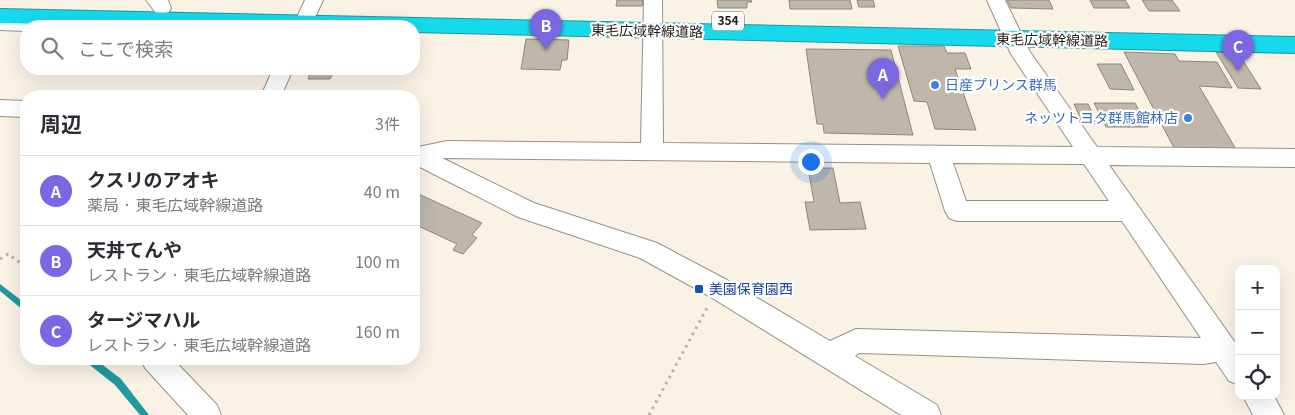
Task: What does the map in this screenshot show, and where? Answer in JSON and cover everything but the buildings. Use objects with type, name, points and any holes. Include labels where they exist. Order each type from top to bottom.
[{"type":"highway","name":"東毛広域幹線道路","points":[[0,5],[59,12]]},
{"type":"highway","name":"東毛広域幹線道路","points":[[0,16],[162,9],[307,15],[653,17],[1295,45]]},
{"type":"highway","name":"東毛広域幹線道路","points":[[1010,32],[1295,33]]},
{"type":"street","points":[[996,0],[1021,54],[1235,366]]},
{"type":"street","points":[[143,20],[162,9]]},
{"type":"street","points":[[652,152],[653,17]]},
{"type":"street","points":[[0,24],[20,24]]},
{"type":"street","points":[[274,90],[280,75]]},
{"type":"street","points":[[1,109],[20,109]]},
{"type":"street","points":[[420,154],[447,150],[1295,158]]},
{"type":"street","points":[[939,154],[957,211],[1129,211]]},
{"type":"street","points":[[420,157],[526,210],[648,250],[718,288],[927,415]]},
{"type":"street","points":[[830,355],[856,342],[1203,351],[1222,348]]},
{"type":"street","points":[[161,365],[207,415]]},
{"type":"street","points":[[1260,400],[1270,415]]},
{"type":"path","points":[[0,259],[8,254],[20,263]]},
{"type":"path","points":[[649,415],[718,288]]},
{"type":"waterway","points":[[0,287],[20,303]]},
{"type":"waterway","points":[[97,365],[118,382],[145,415]]},
{"type":"place","name":"天丼てんや","points":[[546,50]]},
{"type":"place","name":"タージマハル","points":[[1238,71]]},
{"type":"place","name":"日産プリンス群馬","points":[[935,85]]},
{"type":"place","name":"クスリのアオキ","points":[[883,99]]},
{"type":"place","name":"ネッツトヨタ群馬館林店","points":[[1188,118]]},
{"type":"place","name":"美園保育園西","points":[[699,289]]}]
